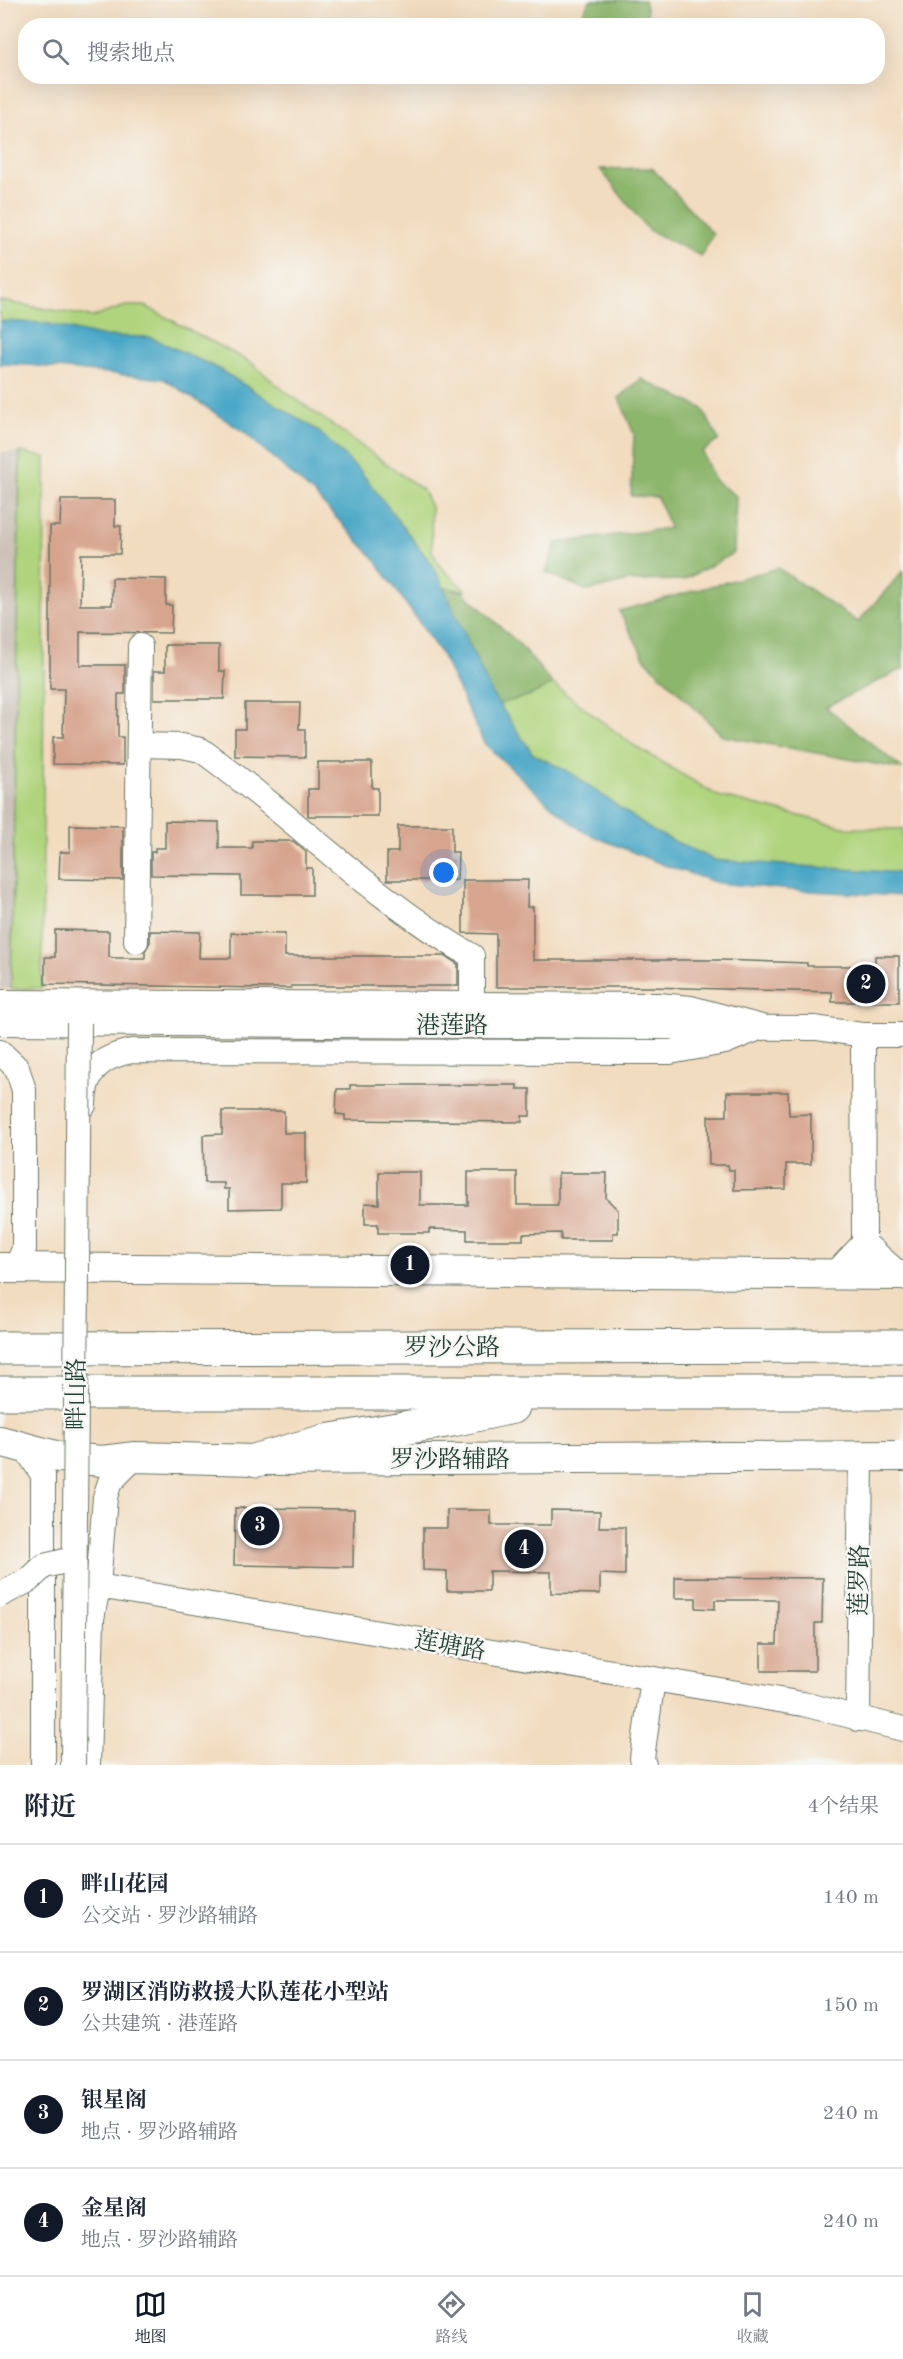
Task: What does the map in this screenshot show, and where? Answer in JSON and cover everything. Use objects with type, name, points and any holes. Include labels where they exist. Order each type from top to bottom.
[{"type":"highway","name":"罗沙公路","points":[[0,1348],[903,1346]]},
{"type":"highway","name":"罗沙公路","points":[[0,1393],[903,1393]]},
{"type":"highway","points":[[257,1460],[325,1442],[452,1420],[566,1393]]},
{"type":"main road","points":[[8,1268],[902,1275]]},
{"type":"main road","name":"罗沙路辅路","points":[[12,1443],[59,1457],[102,1461],[135,1457],[257,1460],[903,1456]]},
{"type":"street","points":[[136,941],[140,646]]},
{"type":"street","points":[[140,745],[182,746],[201,750],[393,905],[432,933],[472,956],[472,1004]]},
{"type":"street","points":[[0,1002],[659,1005],[698,1010],[762,1028]]},
{"type":"street","name":"港莲路","points":[[0,1023],[816,1028],[863,1035],[903,1035]]},
{"type":"street","name":"畔山路","points":[[73,1765],[79,1023]]},
{"type":"street","points":[[96,1268],[87,1257],[83,1239],[84,1089],[94,1069],[113,1056],[143,1050],[670,1052],[725,1042],[762,1028]]},
{"type":"street","points":[[835,1274],[864,1244],[863,1035]]},
{"type":"street","points":[[0,1052],[17,1068],[24,1089],[24,1249],[8,1268]]},
{"type":"street","points":[[864,1244],[902,1275]]},
{"type":"street","points":[[12,1443],[43,1475],[43,1765]]},
{"type":"street","name":"莲罗路","points":[[858,1712],[861,1456]]},
{"type":"street","points":[[88,1765],[92,1619],[98,1586],[105,1497],[110,1482],[135,1457]]},
{"type":"street","points":[[0,1595],[29,1580],[44,1566],[74,1560]]},
{"type":"street","name":"莲塘路","points":[[98,1586],[803,1704],[858,1712],[903,1713]]},
{"type":"street","points":[[644,1765],[642,1758],[653,1679]]},
{"type":"street","name":"莲塘路","points":[[858,1712],[903,1729]]},
{"type":"shaded area","points":[[0,452],[20,452],[11,989],[0,989]]},
{"type":"green space","points":[[590,0],[644,0],[647,13],[645,18],[581,18]]},
{"type":"green space","points":[[652,168],[713,234],[701,256],[648,230],[600,169]]},
{"type":"green space","points":[[0,301],[93,317],[126,306],[145,306],[250,362],[282,389],[423,490],[431,507],[432,551],[440,566],[466,591],[422,584],[203,377],[0,350]]},
{"type":"green space","points":[[641,379],[702,408],[719,440],[702,452],[715,481],[736,496],[734,553],[684,580],[628,581],[588,591],[546,572],[557,543],[670,528],[657,497],[631,496],[634,434],[619,398]]},
{"type":"green space","points":[[20,452],[45,457],[42,988],[11,989]]},
{"type":"green space","points":[[778,568],[858,622],[903,571],[903,671],[900,670],[826,707],[903,769],[723,736],[645,659],[619,611]]},
{"type":"green space","points":[[434,585],[463,592],[520,645],[553,684],[531,695],[492,706]]},
{"type":"green space","points":[[553,684],[633,745],[718,796],[848,828],[903,829],[903,888],[684,857],[542,778],[486,707]]},
{"type":"water","points":[[0,321],[45,323],[100,336],[150,337],[217,368],[317,430],[361,472],[434,567],[492,694],[533,754],[571,773],[653,831],[714,860],[903,873],[903,896],[791,890],[718,883],[664,865],[584,832],[549,804],[484,743],[441,654],[374,558],[315,495],[244,432],[164,379],[0,364]]},
{"type":"building","points":[[61,500],[115,500],[115,526],[121,526],[120,554],[81,554],[80,605],[112,605],[112,578],[166,579],[166,605],[172,605],[171,633],[80,632],[80,665],[125,665],[125,694],[118,694],[118,737],[123,737],[123,765],[53,764],[53,737],[63,737],[64,689],[50,689],[50,526],[60,526]]},
{"type":"building","points":[[165,645],[219,645],[219,671],[225,671],[224,699],[154,699],[154,671],[165,671]]},
{"type":"building","points":[[245,703],[300,703],[299,729],[305,729],[305,757],[235,756],[235,729],[245,729]]},
{"type":"building","points":[[318,762],[372,762],[372,788],[378,788],[378,816],[308,816],[308,789],[318,789]]},
{"type":"building","points":[[165,821],[219,822],[219,848],[252,848],[252,841],[293,841],[306,852],[306,868],[312,868],[312,895],[241,895],[241,876],[151,875],[151,852],[155,852],[155,848],[165,848]]},
{"type":"building","points":[[70,825],[123,826],[123,880],[59,879],[60,852],[70,852]]},
{"type":"building","points":[[398,826],[452,826],[452,852],[458,852],[457,880],[387,880],[387,852],[398,852]]},
{"type":"building","points":[[463,880],[528,880],[527,907],[533,907],[533,960],[721,960],[807,963],[807,966],[875,966],[875,956],[899,956],[899,1002],[832,1002],[832,992],[649,987],[496,987],[496,934],[463,933]]},
{"type":"building","points":[[55,930],[109,931],[109,957],[115,958],[145,958],[145,951],[150,942],[150,931],[200,932],[199,958],[231,958],[231,933],[285,934],[285,956],[445,956],[458,964],[458,986],[268,988],[45,984],[45,957],[55,957]]},
{"type":"building","points":[[350,1085],[517,1085],[517,1089],[530,1089],[530,1116],[522,1116],[522,1122],[345,1120],[345,1115],[336,1114],[337,1089],[350,1089]]},
{"type":"building","points":[[727,1092],[788,1092],[789,1115],[811,1114],[811,1164],[786,1164],[786,1189],[734,1190],[734,1170],[729,1170],[728,1165],[709,1165],[708,1116],[727,1116]]},
{"type":"building","points":[[222,1111],[284,1111],[284,1133],[306,1133],[306,1183],[281,1183],[281,1208],[229,1209],[229,1189],[224,1189],[224,1183],[204,1183],[203,1135],[222,1134]]},
{"type":"building","points":[[379,1172],[420,1172],[420,1205],[468,1205],[468,1172],[517,1172],[517,1205],[558,1205],[558,1173],[607,1173],[606,1198],[618,1210],[618,1233],[613,1233],[613,1240],[561,1240],[561,1233],[523,1234],[523,1240],[467,1240],[467,1230],[429,1229],[429,1233],[378,1233],[378,1224],[365,1224],[365,1203],[379,1204]]},
{"type":"building","points":[[235,1508],[354,1509],[353,1567],[234,1565]]},
{"type":"building","points":[[447,1510],[491,1510],[491,1525],[551,1525],[551,1510],[600,1511],[599,1527],[625,1527],[625,1575],[600,1574],[600,1594],[551,1593],[551,1572],[489,1571],[489,1591],[447,1591],[447,1571],[423,1570],[423,1528],[447,1528]]},
{"type":"building","points":[[675,1577],[823,1578],[822,1623],[815,1623],[815,1671],[761,1671],[761,1644],[777,1644],[778,1600],[715,1600],[715,1609],[696,1608],[696,1598],[675,1598]]},
{"type":"place","name":"罗湖区消防救援大队莲花小型站","points":[[866,984]]},
{"type":"place","name":"畔山花园","points":[[410,1265]]},
{"type":"place","name":"银星阁","points":[[260,1526]]},
{"type":"place","name":"金星阁","points":[[524,1549]]}]
